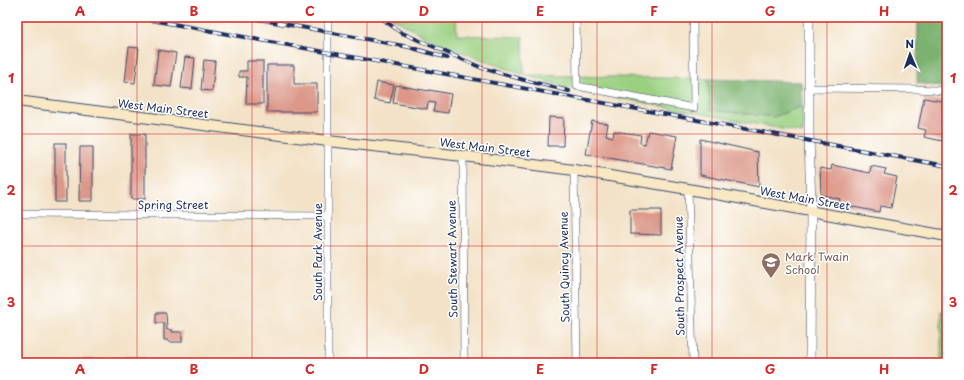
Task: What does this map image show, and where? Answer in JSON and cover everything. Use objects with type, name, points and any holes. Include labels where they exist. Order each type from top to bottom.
[{"type":"main road","name":"West Main Street","points":[[17,101],[328,141],[574,170],[947,236]]},
{"type":"street","name":"South Park Avenue","points":[[328,17],[328,363]]},
{"type":"street","points":[[576,17],[576,86],[694,108],[693,17]]},
{"type":"street","points":[[809,17],[811,212],[810,363]]},
{"type":"street","points":[[809,88],[916,89],[947,92]]},
{"type":"street","name":"South Stewart Avenue","points":[[463,156],[464,363]]},
{"type":"street","name":"South Quincy Avenue","points":[[574,170],[577,363]]},
{"type":"street","name":"South Prospect Avenue","points":[[688,189],[693,363]]},
{"type":"street","name":"Spring Street","points":[[17,214],[328,216]]},
{"type":"street","points":[[17,362],[192,363]]},
{"type":"green space","points":[[391,17],[456,17],[457,35],[523,37],[524,75],[429,39]]},
{"type":"green space","points":[[918,17],[947,17],[947,88],[917,83]]},
{"type":"green space","points":[[524,75],[708,79],[710,110],[774,117],[802,106],[803,133],[572,89]]},
{"type":"green space","points":[[708,79],[801,82],[802,106],[774,117],[710,110]]},
{"type":"green space","points":[[941,311],[947,312],[947,363],[941,363]]},
{"type":"building","points":[[129,47],[139,48],[135,83],[125,82]]},
{"type":"building","points":[[158,50],[176,53],[171,87],[154,85]]},
{"type":"building","points":[[185,57],[195,58],[192,89],[181,88]]},
{"type":"building","points":[[204,60],[215,61],[212,91],[201,90]]},
{"type":"building","points":[[247,61],[263,61],[263,104],[246,104],[247,77],[239,77],[239,71],[247,71]]},
{"type":"building","points":[[267,65],[294,65],[294,84],[317,84],[317,112],[267,112]]},
{"type":"building","points":[[377,82],[394,85],[390,103],[374,100]]},
{"type":"building","points":[[396,85],[451,94],[448,113],[433,111],[435,103],[428,102],[427,109],[393,103]]},
{"type":"building","points":[[924,98],[947,102],[947,142],[924,137],[926,130],[918,128]]},
{"type":"building","points":[[549,117],[564,118],[563,146],[548,146]]},
{"type":"building","points":[[592,121],[608,124],[606,135],[613,137],[614,131],[641,135],[640,143],[645,144],[648,131],[677,136],[671,169],[586,154]]},
{"type":"building","points":[[131,134],[145,134],[145,199],[131,199]]},
{"type":"building","points":[[700,139],[758,152],[759,187],[700,175]]},
{"type":"building","points":[[55,143],[66,143],[66,202],[55,202]]},
{"type":"building","points":[[80,147],[93,147],[93,201],[79,201]]},
{"type":"building","points":[[832,165],[870,173],[871,166],[886,169],[884,174],[897,177],[891,208],[880,206],[879,212],[838,204],[840,199],[821,195],[820,168],[831,170]]},
{"type":"building","points":[[630,210],[661,210],[661,235],[630,234]]},
{"type":"building","points":[[156,313],[166,313],[167,330],[172,330],[172,332],[182,332],[182,342],[168,342],[168,340],[164,340],[164,323],[156,323]]},
{"type":"railway","points":[[135,17],[947,166]]},
{"type":"railway","points":[[246,17],[409,47],[447,58]]},
{"type":"railway","points":[[380,17],[400,32],[482,68],[569,91]]},
{"type":"place","name":"Mark Twain School","points":[[771,279]]}]
